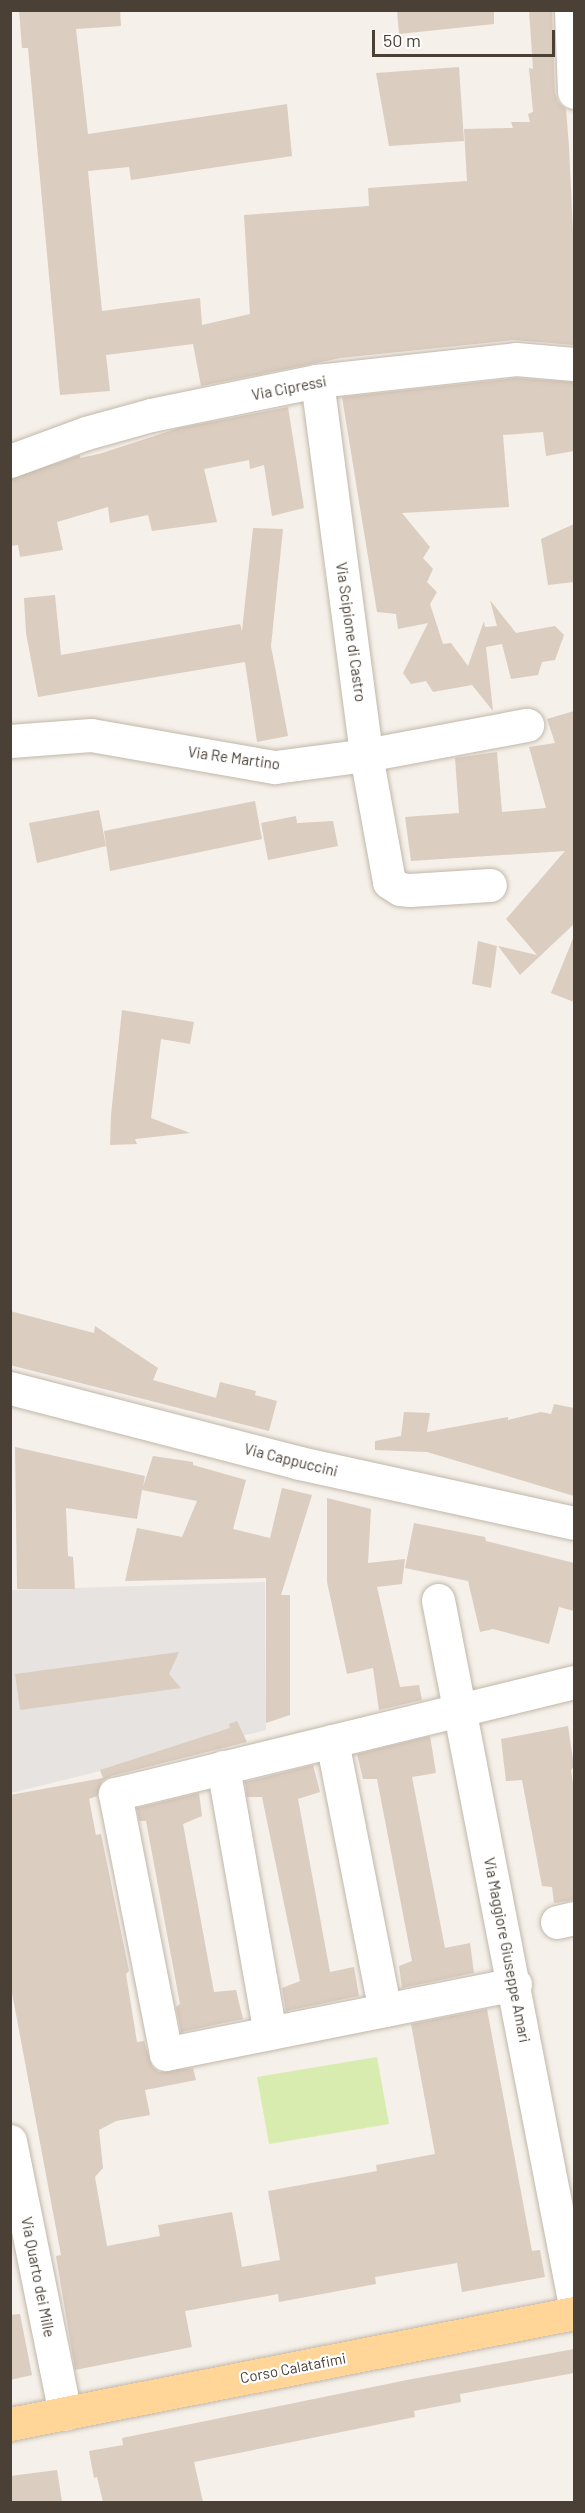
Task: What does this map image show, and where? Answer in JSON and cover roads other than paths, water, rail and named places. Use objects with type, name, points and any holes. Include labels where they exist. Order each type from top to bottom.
[{"type":"main road","name":"Corso Calatafimi","points":[[10,2424],[574,2313]]},
{"type":"street","points":[[571,10],[574,92]]},
{"type":"street","name":"Via Cipressi","points":[[10,461],[86,433],[151,415],[317,381],[516,358],[574,364]]},
{"type":"street","name":"Via Scipione di Castro","points":[[317,381],[366,755],[389,882],[400,889],[410,890],[490,885]]},
{"type":"street","name":"Via Re Martino","points":[[10,741],[91,735],[275,766],[366,755],[527,725]]},
{"type":"street","name":"Via Cappuccini","points":[[10,1388],[299,1463],[574,1523]]},
{"type":"street","name":"Via Maggiore Giuseppe Amari","points":[[438,1600],[515,1984],[574,2300]]},
{"type":"street","points":[[515,1984],[166,2054],[115,1794],[574,1682]]},
{"type":"street","points":[[332,1741],[384,2010]]},
{"type":"street","points":[[223,1767],[270,2033]]},
{"type":"street","name":"Via Quarto dei Mille","points":[[10,2141],[65,2413]]}]
